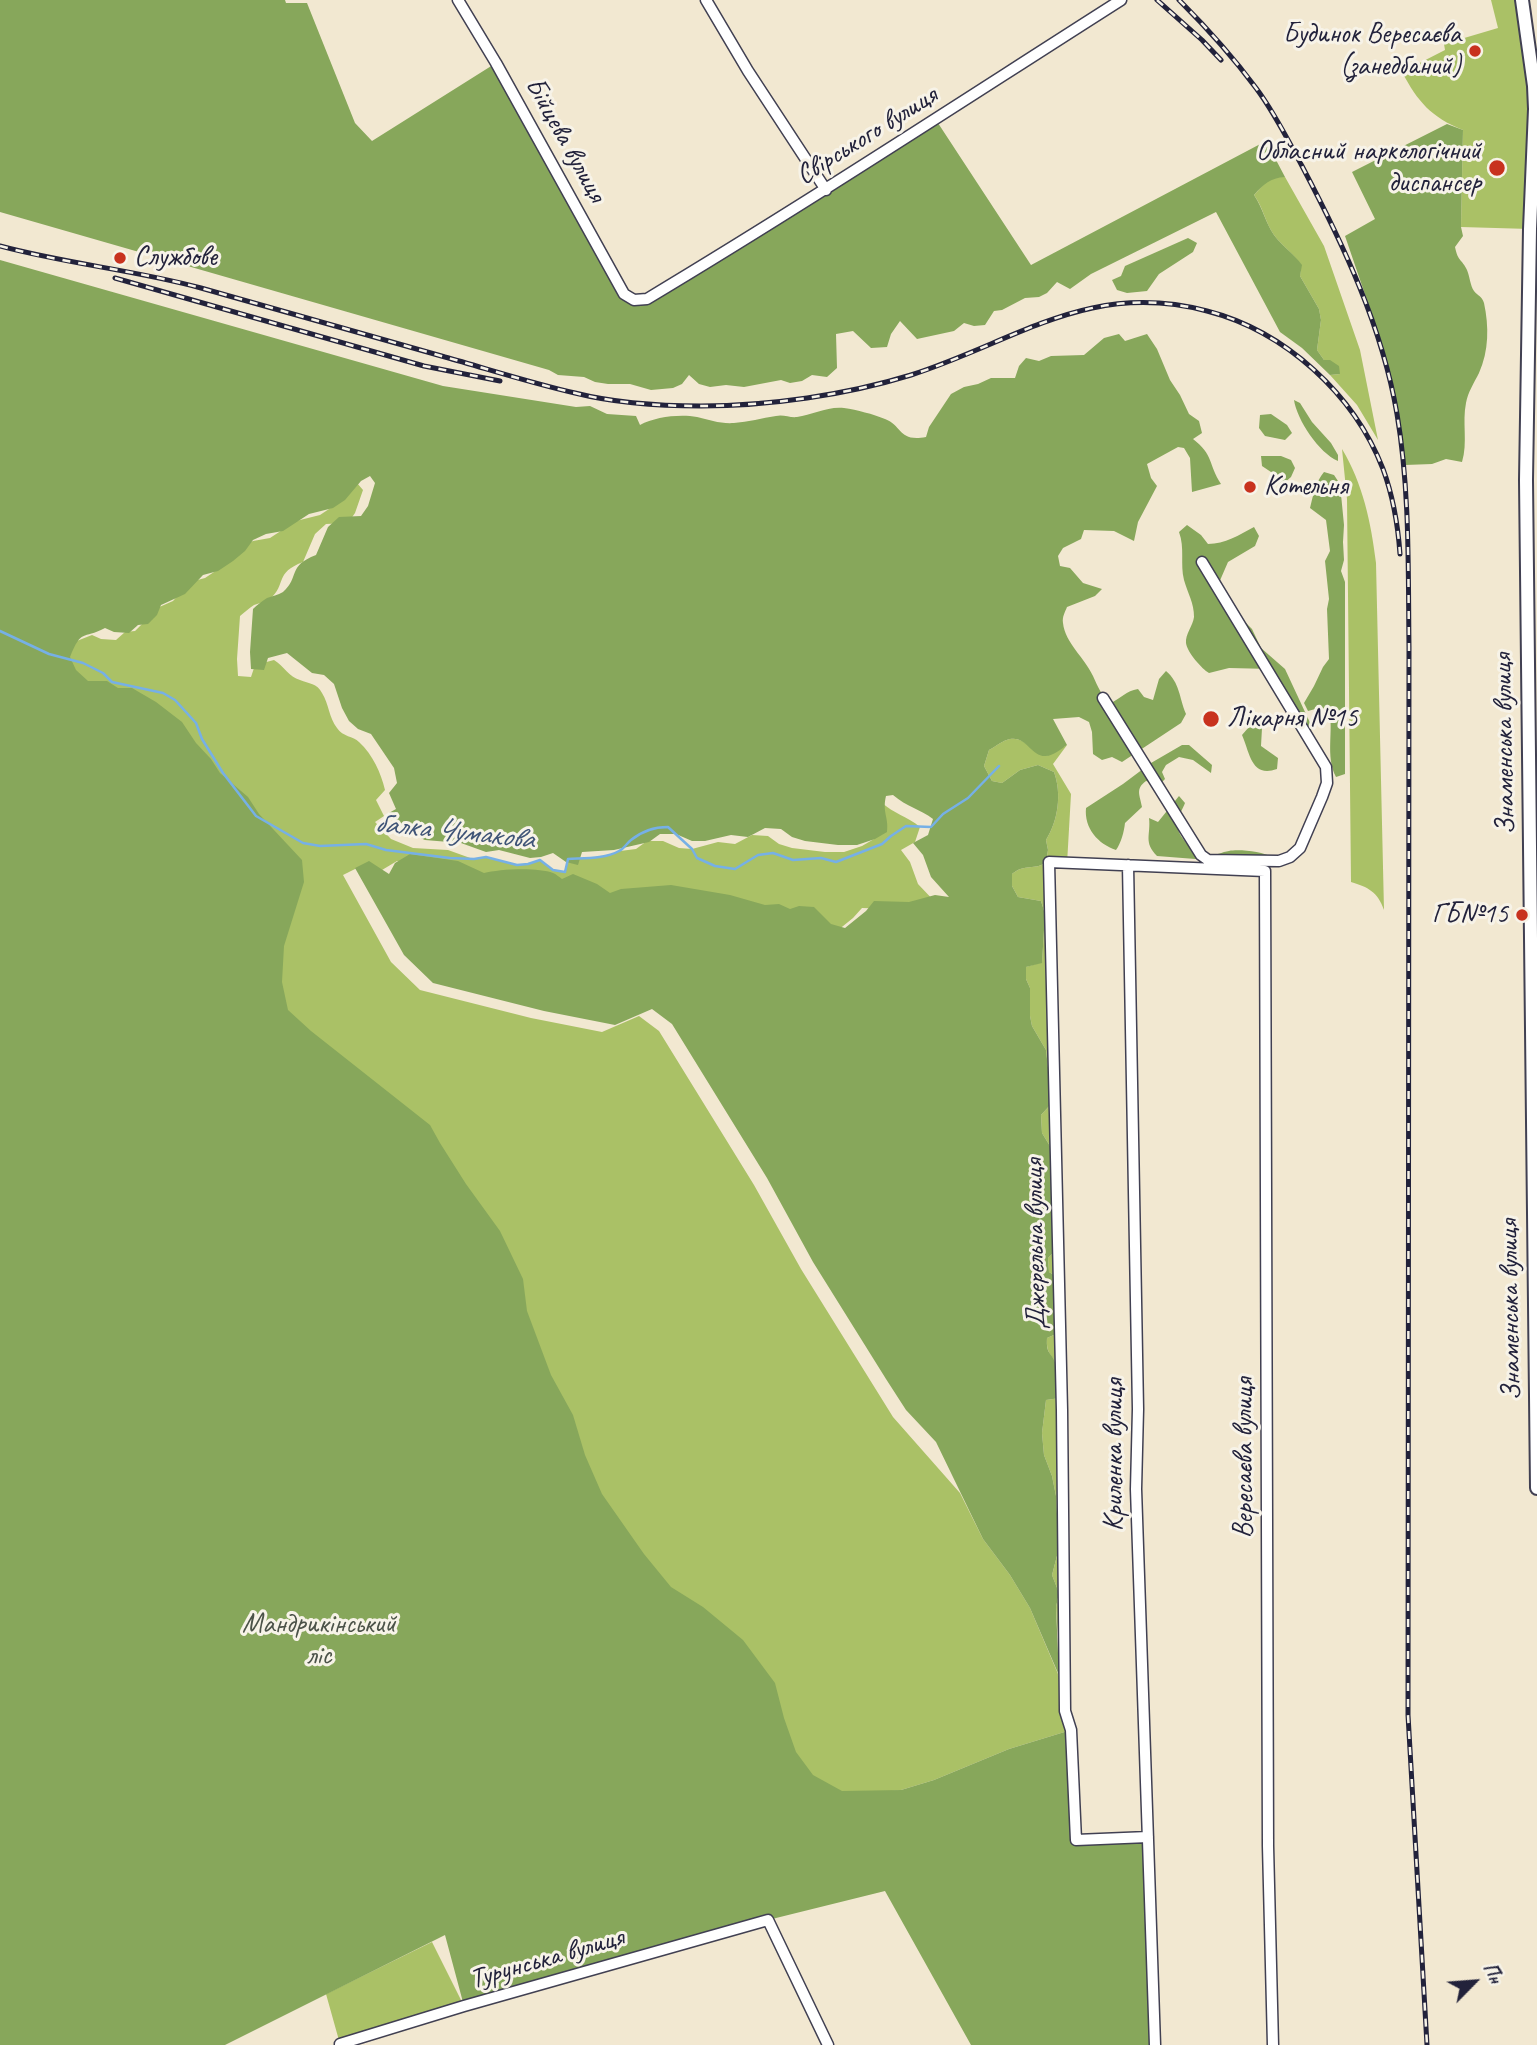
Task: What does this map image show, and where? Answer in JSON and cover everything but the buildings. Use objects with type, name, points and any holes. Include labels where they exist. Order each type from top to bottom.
[{"type":"main road","name":"Знаменська вулиця","points":[[1522,0],[1535,109],[1526,480],[1534,977],[1537,1488]]},
{"type":"street","name":"Бійцева вулиця","points":[[458,0],[496,63],[624,294],[634,300]]},
{"type":"street","points":[[706,0],[748,71],[826,190]]},
{"type":"street","name":"Свірського вулиця","points":[[634,300],[647,299],[826,190],[1121,0]]},
{"type":"street","points":[[1104,698],[1201,855],[1208,860],[1279,862],[1290,858],[1300,848],[1327,783],[1326,767],[1202,562]]},
{"type":"street","points":[[1177,867],[1201,855]]},
{"type":"street","name":"Джерельна вулиця","points":[[1148,1837],[1076,1839],[1071,1730],[1065,1711],[1062,1410],[1049,862],[1265,871]]},
{"type":"street","name":"Криленка вулиця","points":[[1128,865],[1139,1409],[1136,1489],[1155,2045]]},
{"type":"street","name":"Вересаєва вулиця","points":[[1265,871],[1268,1846],[1273,2045]]},
{"type":"street","name":"Турунська вулиця","points":[[340,2044],[768,1920],[828,2045]]},
{"type":"green space","points":[[0,0],[285,0],[286,3],[307,3],[355,123],[372,141],[496,63],[624,294],[647,299],[936,120],[1031,265],[1266,141],[1285,177],[1268,182],[1254,195],[1274,235],[1302,265],[1300,276],[1319,309],[1321,320],[1317,350],[1324,360],[1330,360],[1339,366],[1340,374],[1330,375],[1302,348],[1280,332],[1216,212],[1091,274],[1070,289],[1057,282],[1039,297],[1025,298],[1002,310],[994,311],[985,325],[964,323],[954,331],[917,339],[900,321],[891,334],[887,347],[871,348],[853,331],[836,334],[837,368],[827,377],[812,375],[802,381],[790,383],[781,380],[744,387],[710,387],[699,384],[689,375],[682,384],[673,388],[651,390],[630,384],[608,384],[584,377],[558,375],[549,370],[0,212]]},
{"type":"green space","points":[[1491,0],[1522,0],[1534,86],[1530,229],[1461,227],[1463,130],[1442,120],[1426,107],[1402,72],[1445,50],[1444,44],[1498,28]]},
{"type":"green space","points":[[1447,124],[1463,130],[1463,236],[1455,247],[1475,293],[1484,303],[1487,321],[1486,347],[1482,365],[1466,403],[1462,462],[1446,459],[1432,464],[1405,465],[1397,411],[1382,344],[1345,236],[1375,219],[1352,172]]},
{"type":"green space","points":[[1276,177],[1285,177],[1324,246],[1360,350],[1378,440],[1357,405],[1330,375],[1340,374],[1317,350],[1321,320],[1319,309],[1300,276],[1301,265],[1274,235],[1254,195],[1266,182]]},
{"type":"green space","points":[[1188,238],[1197,243],[1193,252],[1159,274],[1147,291],[1127,293],[1117,290],[1112,280],[1121,276],[1125,266]]},
{"type":"green space","name":"Мандрикінський ліс","points":[[0,260],[443,386],[576,407],[590,406],[607,414],[636,416],[640,425],[660,418],[683,416],[734,423],[779,416],[797,417],[826,409],[844,408],[885,419],[910,437],[926,437],[929,427],[951,394],[991,378],[1015,378],[1019,366],[1026,358],[1039,361],[1051,356],[1084,355],[1104,338],[1119,334],[1125,341],[1147,334],[1157,349],[1189,414],[1199,421],[1202,433],[1193,439],[1208,455],[1221,484],[1192,492],[1190,458],[1184,448],[1178,447],[1147,464],[1151,478],[1157,486],[1138,522],[1134,541],[1114,531],[1084,530],[1081,539],[1063,548],[1058,556],[1060,566],[1070,568],[1083,583],[1102,589],[1095,596],[1067,607],[1063,621],[1071,644],[1089,669],[1102,694],[1111,703],[1138,689],[1144,697],[1153,700],[1159,679],[1166,671],[1177,685],[1186,714],[1181,723],[1122,762],[1112,757],[1102,760],[1093,754],[1089,722],[1079,717],[1053,719],[1067,745],[1054,754],[1041,755],[1021,741],[1010,739],[989,750],[984,766],[992,781],[1002,783],[1020,770],[1038,765],[1054,772],[1058,789],[1056,816],[1046,840],[1046,862],[1012,874],[1012,886],[1018,897],[1041,901],[1045,914],[1042,963],[1026,967],[1026,979],[1030,988],[1032,1026],[1046,1050],[1052,1103],[1041,1115],[1042,1133],[1056,1156],[1055,1251],[1048,1258],[1049,1272],[1057,1277],[1056,1334],[1047,1338],[1047,1343],[1059,1372],[1060,1398],[1046,1400],[1042,1433],[1044,1455],[1056,1496],[1059,1548],[1052,1575],[1059,1593],[1056,1607],[1058,1653],[1064,1687],[1030,1608],[983,1539],[936,1442],[906,1410],[886,1379],[813,1262],[767,1178],[672,1024],[652,1009],[615,1025],[544,1011],[433,983],[404,955],[355,868],[369,861],[389,874],[395,863],[410,854],[458,861],[484,873],[538,870],[553,873],[562,879],[573,874],[610,893],[621,889],[671,885],[730,895],[765,905],[779,904],[790,909],[799,906],[814,907],[831,924],[845,928],[874,901],[909,902],[935,895],[949,897],[931,877],[923,855],[913,843],[928,835],[933,819],[893,795],[886,796],[885,802],[887,832],[857,845],[805,841],[792,837],[781,829],[765,828],[748,837],[731,835],[705,841],[692,841],[676,834],[660,834],[649,842],[614,850],[582,852],[578,865],[566,862],[553,853],[530,858],[499,850],[486,852],[461,843],[425,840],[404,831],[387,814],[396,809],[389,793],[397,783],[394,768],[371,734],[358,729],[349,721],[334,684],[324,675],[312,673],[287,653],[268,658],[264,670],[251,669],[253,609],[288,587],[297,568],[316,555],[328,527],[339,517],[361,516],[368,506],[375,483],[370,476],[361,481],[345,500],[333,508],[309,514],[283,531],[253,540],[233,561],[218,571],[203,575],[185,594],[161,605],[157,615],[148,624],[138,625],[129,633],[105,628],[83,636],[70,657],[76,670],[88,681],[107,681],[118,688],[132,688],[182,722],[220,773],[248,797],[259,814],[302,860],[304,882],[284,946],[282,982],[288,1010],[430,1125],[466,1184],[500,1231],[523,1279],[527,1311],[551,1375],[573,1415],[585,1455],[602,1494],[671,1587],[703,1607],[743,1640],[775,1683],[796,1752],[813,1775],[842,1791],[901,1790],[934,1780],[1009,1749],[1071,1730],[1076,1839],[1147,1837],[1155,2045],[971,2045],[885,1891],[768,1920],[464,2006],[445,1935],[225,2045],[0,2045]]},
{"type":"green space","points":[[1294,400],[1300,403],[1312,422],[1331,443],[1338,455],[1338,461],[1324,451],[1310,435],[1299,417]]},
{"type":"green space","points":[[1271,414],[1287,425],[1292,433],[1285,440],[1265,436],[1259,428],[1260,415]]},
{"type":"green space","points":[[1342,449],[1365,504],[1376,563],[1384,910],[1372,891],[1351,882],[1347,499]]},
{"type":"green space","points":[[1261,456],[1281,456],[1291,460],[1295,468],[1291,477],[1283,484],[1272,483],[1271,472],[1262,466]]},
{"type":"green space","points":[[1324,472],[1334,475],[1340,484],[1344,525],[1344,560],[1341,571],[1345,582],[1345,774],[1336,777],[1330,752],[1329,709],[1308,711],[1304,703],[1329,659],[1329,599],[1325,561],[1330,551],[1326,520],[1310,508],[1317,484]]},
{"type":"green space","points":[[357,483],[363,490],[355,513],[348,523],[326,524],[315,534],[303,562],[284,575],[275,594],[240,616],[238,676],[251,677],[255,665],[274,660],[296,679],[318,687],[337,728],[359,742],[376,764],[385,790],[376,800],[384,816],[375,822],[391,839],[413,848],[448,850],[473,859],[486,857],[517,865],[540,860],[553,870],[565,872],[568,859],[601,857],[636,849],[647,841],[663,841],[679,848],[692,849],[718,842],[735,844],[752,835],[768,836],[779,844],[792,848],[844,852],[874,839],[873,803],[881,802],[920,827],[915,842],[901,850],[910,862],[918,884],[937,904],[922,902],[896,909],[862,908],[832,935],[818,931],[801,914],[786,913],[778,916],[766,911],[752,912],[718,902],[658,893],[608,896],[597,900],[560,881],[549,886],[540,880],[525,877],[471,880],[445,868],[397,861],[382,870],[376,882],[357,868],[343,875],[391,962],[420,990],[531,1018],[602,1032],[639,1016],[659,1031],[893,1417],[960,1493],[983,1539],[1030,1608],[1061,1681],[1056,1607],[1059,1593],[1052,1575],[1059,1548],[1056,1496],[1044,1455],[1042,1433],[1046,1400],[1060,1398],[1058,1370],[1047,1344],[1047,1338],[1056,1334],[1057,1277],[1049,1272],[1048,1258],[1055,1251],[1056,1156],[1062,1410],[1065,1711],[1071,1730],[1009,1749],[934,1780],[901,1790],[829,1798],[800,1782],[783,1759],[762,1690],[730,1647],[690,1614],[658,1594],[589,1501],[572,1462],[560,1422],[538,1382],[514,1318],[510,1286],[487,1238],[417,1132],[275,1017],[269,989],[271,953],[292,889],[289,867],[246,821],[235,804],[207,780],[169,729],[119,695],[105,695],[94,688],[75,688],[63,677],[57,664],[64,646],[92,635],[116,640],[125,632],[135,631],[144,622],[148,612],[173,601],[190,582],[205,578],[220,568],[240,547],[270,538],[296,521],[320,515],[332,507],[348,488]]},
{"type":"green space","points":[[1187,525],[1208,544],[1226,541],[1254,527],[1259,536],[1255,546],[1228,562],[1215,592],[1225,611],[1244,621],[1252,629],[1261,648],[1285,669],[1312,727],[1309,737],[1271,669],[1229,668],[1209,673],[1189,651],[1186,640],[1194,612],[1184,580],[1179,532]]},
{"type":"green space","points":[[1255,720],[1262,728],[1261,746],[1278,758],[1277,769],[1262,770],[1250,756],[1242,735]]},
{"type":"green space","points":[[1010,739],[1020,740],[1046,756],[1067,745],[1053,764],[1071,794],[1067,864],[1049,863],[1056,1156],[1042,1133],[1041,1115],[1052,1103],[1046,1050],[1032,1026],[1030,988],[1026,979],[1026,967],[1042,962],[1045,914],[1041,901],[1018,897],[1012,886],[1012,874],[1046,862],[1046,840],[1056,816],[1058,789],[1054,772],[1038,765],[1020,770],[1002,783],[992,781],[984,766],[989,750]]},
{"type":"green space","points":[[1182,745],[1189,745],[1212,765],[1211,773],[1193,760],[1179,757],[1166,765],[1162,772],[1165,779],[1160,784],[1146,781],[1140,787],[1142,807],[1125,823],[1116,850],[1103,844],[1093,834],[1087,822],[1086,808]]},
{"type":"green space","points":[[1179,796],[1185,803],[1178,818],[1178,828],[1182,838],[1194,850],[1206,856],[1239,850],[1272,857],[1208,860],[1157,856],[1150,847],[1149,818],[1158,822]]},
{"type":"green space","points":[[432,1942],[464,2006],[340,2044],[326,1994]]},
{"type":"waterway","name":"балка Чумакова","points":[[0,631],[49,654],[83,663],[103,673],[112,682],[163,693],[175,700],[196,723],[202,739],[223,773],[256,816],[303,843],[320,846],[366,844],[386,850],[450,858],[486,857],[517,865],[540,860],[553,870],[565,872],[568,859],[613,854],[644,832],[668,827],[692,849],[697,858],[715,866],[735,869],[758,855],[773,853],[793,860],[821,858],[836,862],[882,844],[906,826],[931,827],[943,814],[968,798],[999,766]]},
{"type":"railway","points":[[1157,0],[1221,60]]},
{"type":"railway","points":[[1179,0],[1210,32],[1263,97],[1317,195],[1359,286],[1382,349],[1401,443],[1408,530],[1409,647],[1408,1715],[1427,2045]]},
{"type":"railway","points":[[0,246],[201,288],[559,389],[653,405],[753,404],[860,388],[911,375],[1054,319],[1089,309],[1126,303],[1165,303],[1207,311],[1236,320],[1289,350],[1335,391],[1354,415],[1383,469],[1390,490],[1400,554]]},
{"type":"railway","points":[[115,278],[424,366],[500,381]]},
{"type":"place","name":"Будинок Вересаєва (занедбаний)","points":[[1475,51]]},
{"type":"place","name":"Обласний наркологічний диспансер","points":[[1497,168]]},
{"type":"place","name":"Службове","points":[[120,258]]},
{"type":"place","name":"Котельня","points":[[1250,487]]},
{"type":"place","name":"Лікарня №15","points":[[1211,719]]},
{"type":"place","name":"ГБ№15","points":[[1522,915]]}]
